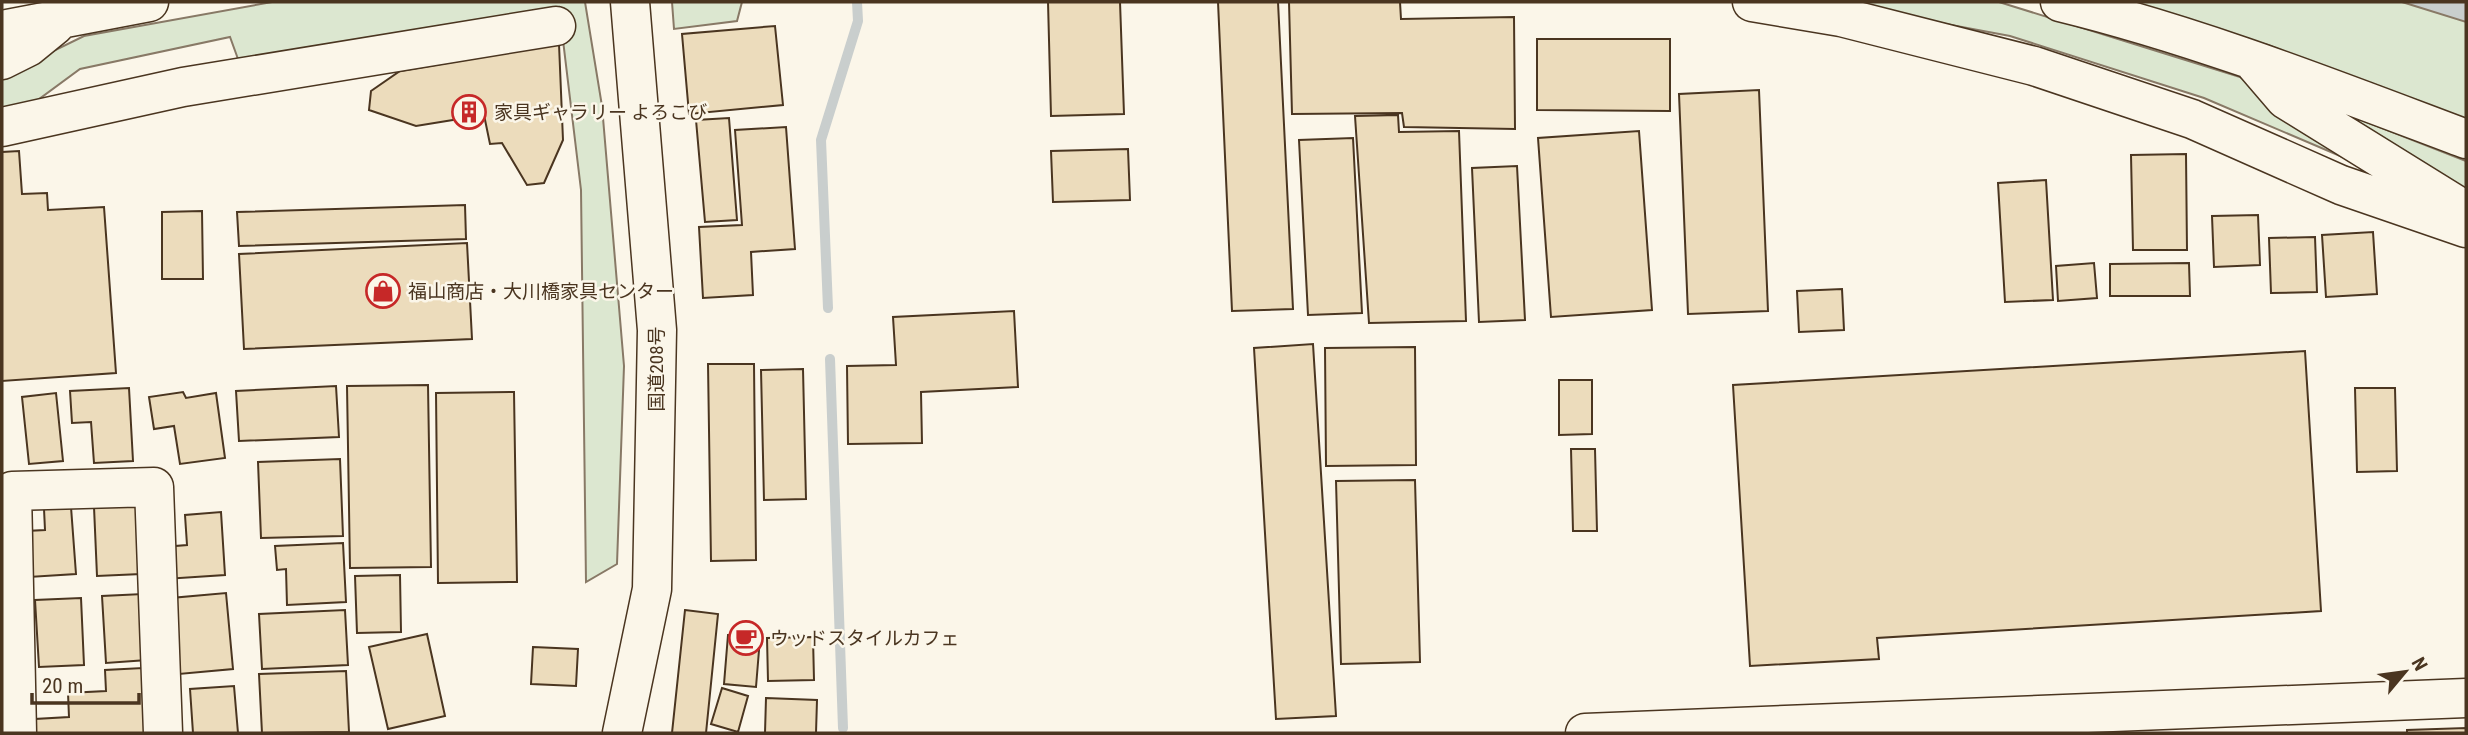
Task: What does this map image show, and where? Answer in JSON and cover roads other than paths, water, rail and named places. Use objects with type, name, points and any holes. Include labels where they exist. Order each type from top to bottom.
[{"type":"main road","points":[[22,28],[149,2]]},
{"type":"main road","name":"国道208号","points":[[622,733],[652,589],[657,330],[629,2]]},
{"type":"main road","points":[[1752,2],[1841,17],[2034,66],[2192,120],[2341,185],[2466,228]]},
{"type":"main road","points":[[2060,2],[2094,10],[2251,60],[2466,138]]},
{"type":"main road","points":[[2,127],[183,87],[556,26]]},
{"type":"main road","points":[[2251,60],[2285,99],[2461,208],[2466,215]]},
{"type":"main road","points":[[17,733],[12,491],[153,487],[163,733]]},
{"type":"main road","points":[[1585,733],[2466,698]]},
{"type":"waterway","points":[[828,308],[821,140],[858,21],[857,2]]},
{"type":"waterway","points":[[830,359],[843,728]]},
{"type":"place","name":"家具ギャラリー よろこび","points":[[469,112]]},
{"type":"place","name":"福山商店・大川橋家具センター","points":[[383,291]]},
{"type":"place","name":"ウッドスタイルカフェ","points":[[746,638]]}]
